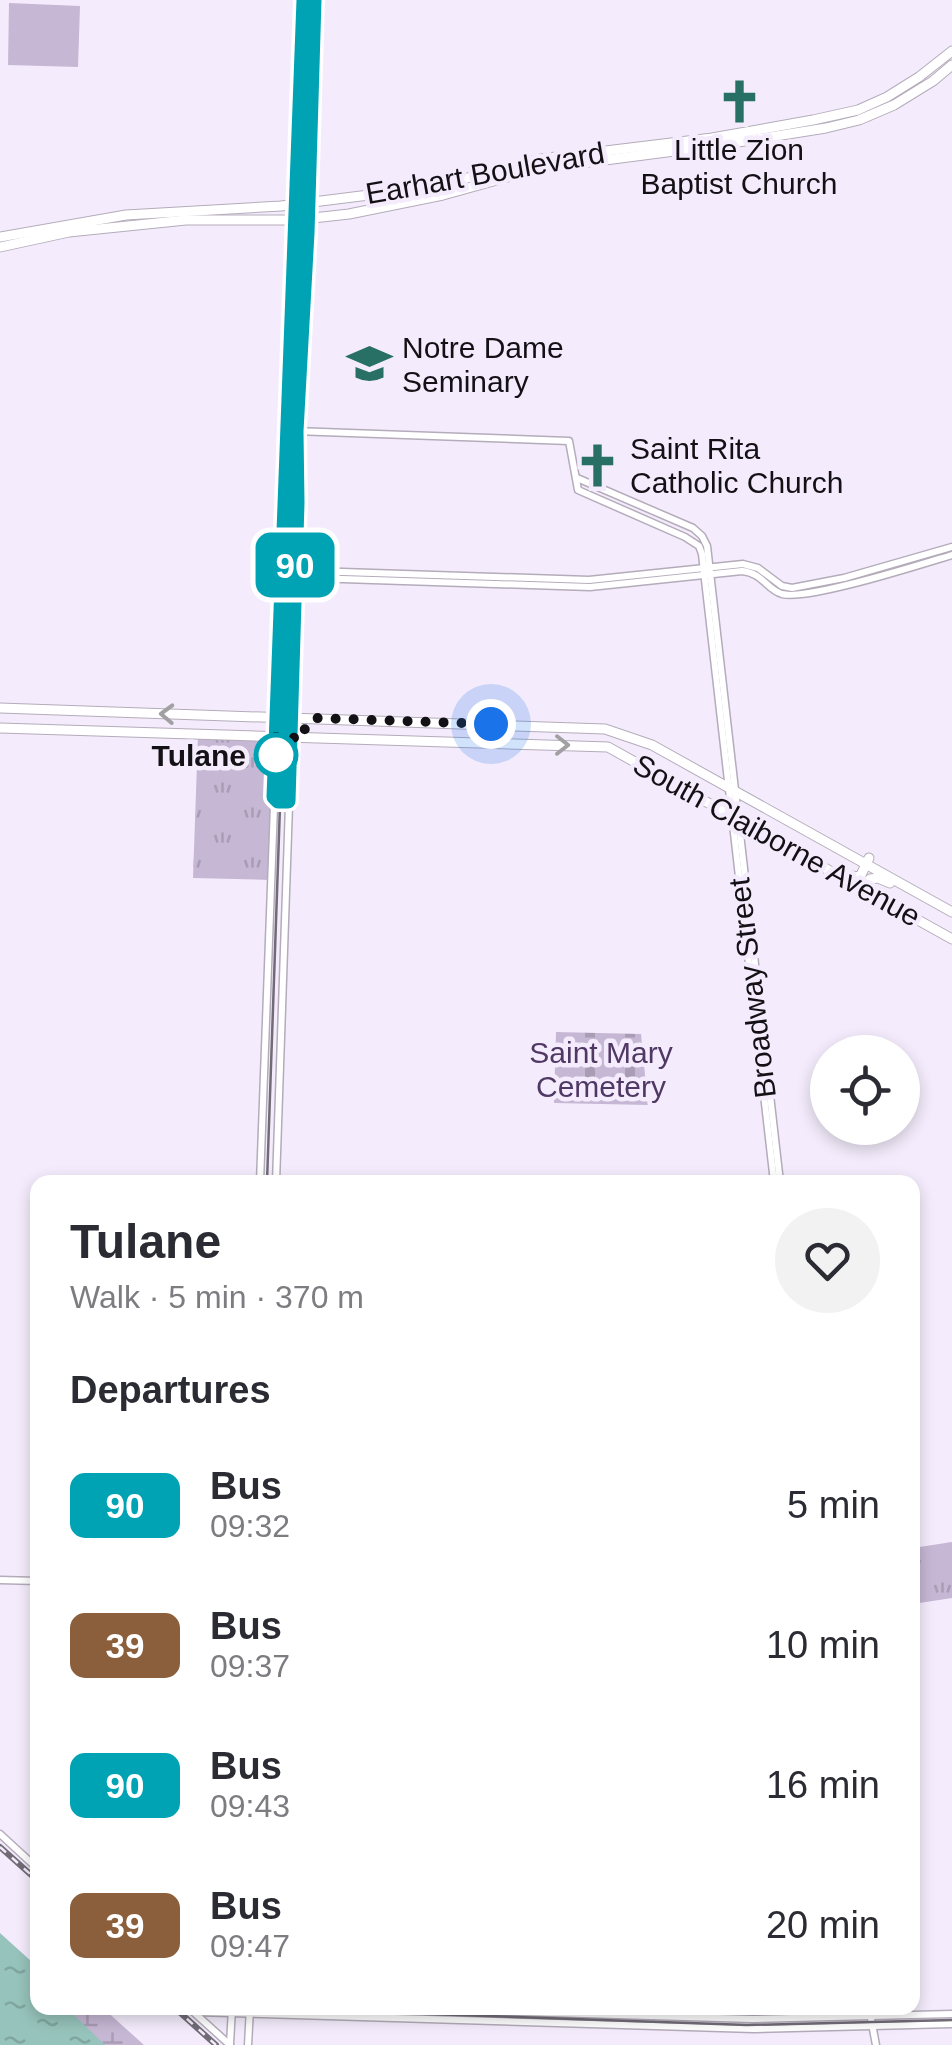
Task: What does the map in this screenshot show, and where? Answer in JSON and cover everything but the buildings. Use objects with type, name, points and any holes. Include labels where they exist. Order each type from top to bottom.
[{"type":"main road","points":[[276,1175],[292,718],[297,503],[292,431],[295,220],[304,0]]},
{"type":"main road","points":[[260,1175],[283,573],[306,252],[314,0]]},
{"type":"main road","name":"Earhart Boulevard","points":[[0,237],[126,215],[308,203],[398,191],[464,180],[540,160],[712,138],[845,113],[887,97],[952,51]]},
{"type":"main road","name":"Earhart Boulevard","points":[[0,246],[69,232],[186,220],[295,220],[354,214],[536,169],[826,128],[873,115],[908,98],[952,65]]},
{"type":"main road","points":[[926,71],[932,82]]},
{"type":"main road","points":[[384,208],[407,198],[406,193],[398,191]]},
{"type":"main road","points":[[354,214],[354,203],[377,194]]},
{"type":"main road","points":[[295,252],[306,252]]},
{"type":"main road","points":[[292,431],[568,441],[576,478],[693,528],[704,539],[707,571]]},
{"type":"main road","name":"Broadway Street","points":[[576,478],[578,490],[699,546],[707,571],[776,1175]]},
{"type":"main road","points":[[283,573],[312,578],[586,587],[743,564],[763,570],[782,586],[792,588],[844,578],[952,547]]},
{"type":"main road","points":[[707,571],[748,571],[776,591],[792,594],[858,582],[952,555]]},
{"type":"main road","points":[[280,660],[292,662]]},
{"type":"main road","name":"South Claiborne Avenue","points":[[0,708],[605,729],[652,745],[868,861],[952,912]]},
{"type":"main road","points":[[224,735],[218,726],[231,716],[240,719],[243,727],[236,735]]},
{"type":"main road","points":[[253,736],[261,730],[264,717]]},
{"type":"main road","points":[[303,738],[305,728],[315,718]]},
{"type":"main road","points":[[328,719],[324,731],[328,738]]},
{"type":"main road","points":[[341,720],[348,729],[342,739]]},
{"type":"main road","name":"South Claiborne Avenue","points":[[0,728],[608,746],[867,896],[952,939]]},
{"type":"main road","points":[[274,797],[288,801]]},
{"type":"main road","points":[[812,862],[855,878],[862,876],[868,861]]},
{"type":"main road","points":[[867,896],[866,884],[875,878],[930,899]]},
{"type":"main road","points":[[0,1580],[30,1581]]},
{"type":"main road","points":[[0,1834],[30,1862]]},
{"type":"main road","points":[[920,2013],[952,2014]]},
{"type":"main road","points":[[197,2015],[230,2045]]},
{"type":"main road","points":[[230,2045],[232,2015]]},
{"type":"main road","points":[[248,2045],[250,2015]]},
{"type":"main road","points":[[383,2015],[754,2029],[952,2024]]},
{"type":"main road","points":[[616,2015],[752,2019],[821,2015]]},
{"type":"main road","points":[[873,2015],[876,2045]]},
{"type":"green space","points":[[9,3],[80,6],[78,67],[8,65]]},
{"type":"green space","points":[[198,734],[277,737],[271,880],[193,878]]},
{"type":"green space","name":"Saint Mary Cemetery","points":[[556,1032],[641,1034],[648,1105],[554,1103]]},
{"type":"green space","points":[[952,1542],[952,1598],[920,1603],[920,1547]]},
{"type":"green space","points":[[74,2015],[111,2015],[144,2045],[102,2045]]},
{"type":"water","points":[[0,1933],[30,1960],[30,2015],[74,2015],[105,2045],[0,2045]]},
{"type":"tram line","points":[[267,1175],[282,748]]},
{"type":"tram line","points":[[456,2015],[747,2025],[952,2020]]},
{"type":"railway","points":[[0,1847],[30,1874]]},
{"type":"railway","points":[[183,2015],[216,2045]]},
{"type":"bus line","name":"90","points":[[304,0],[274,797],[278,801],[288,801],[292,718],[296,431],[314,0]]},
{"type":"place","name":"Little Zion Baptist Church","points":[[739,102]]},
{"type":"place","name":"Notre Dame Seminary","points":[[369,364]]},
{"type":"place","name":"Saint Rita Catholic Church","points":[[597,465]]},
{"type":"place","name":"Tulane","points":[[276,755]]},
{"type":"route","points":[[276,755],[276,737],[303,738],[303,731],[315,718],[491,724]]}]
